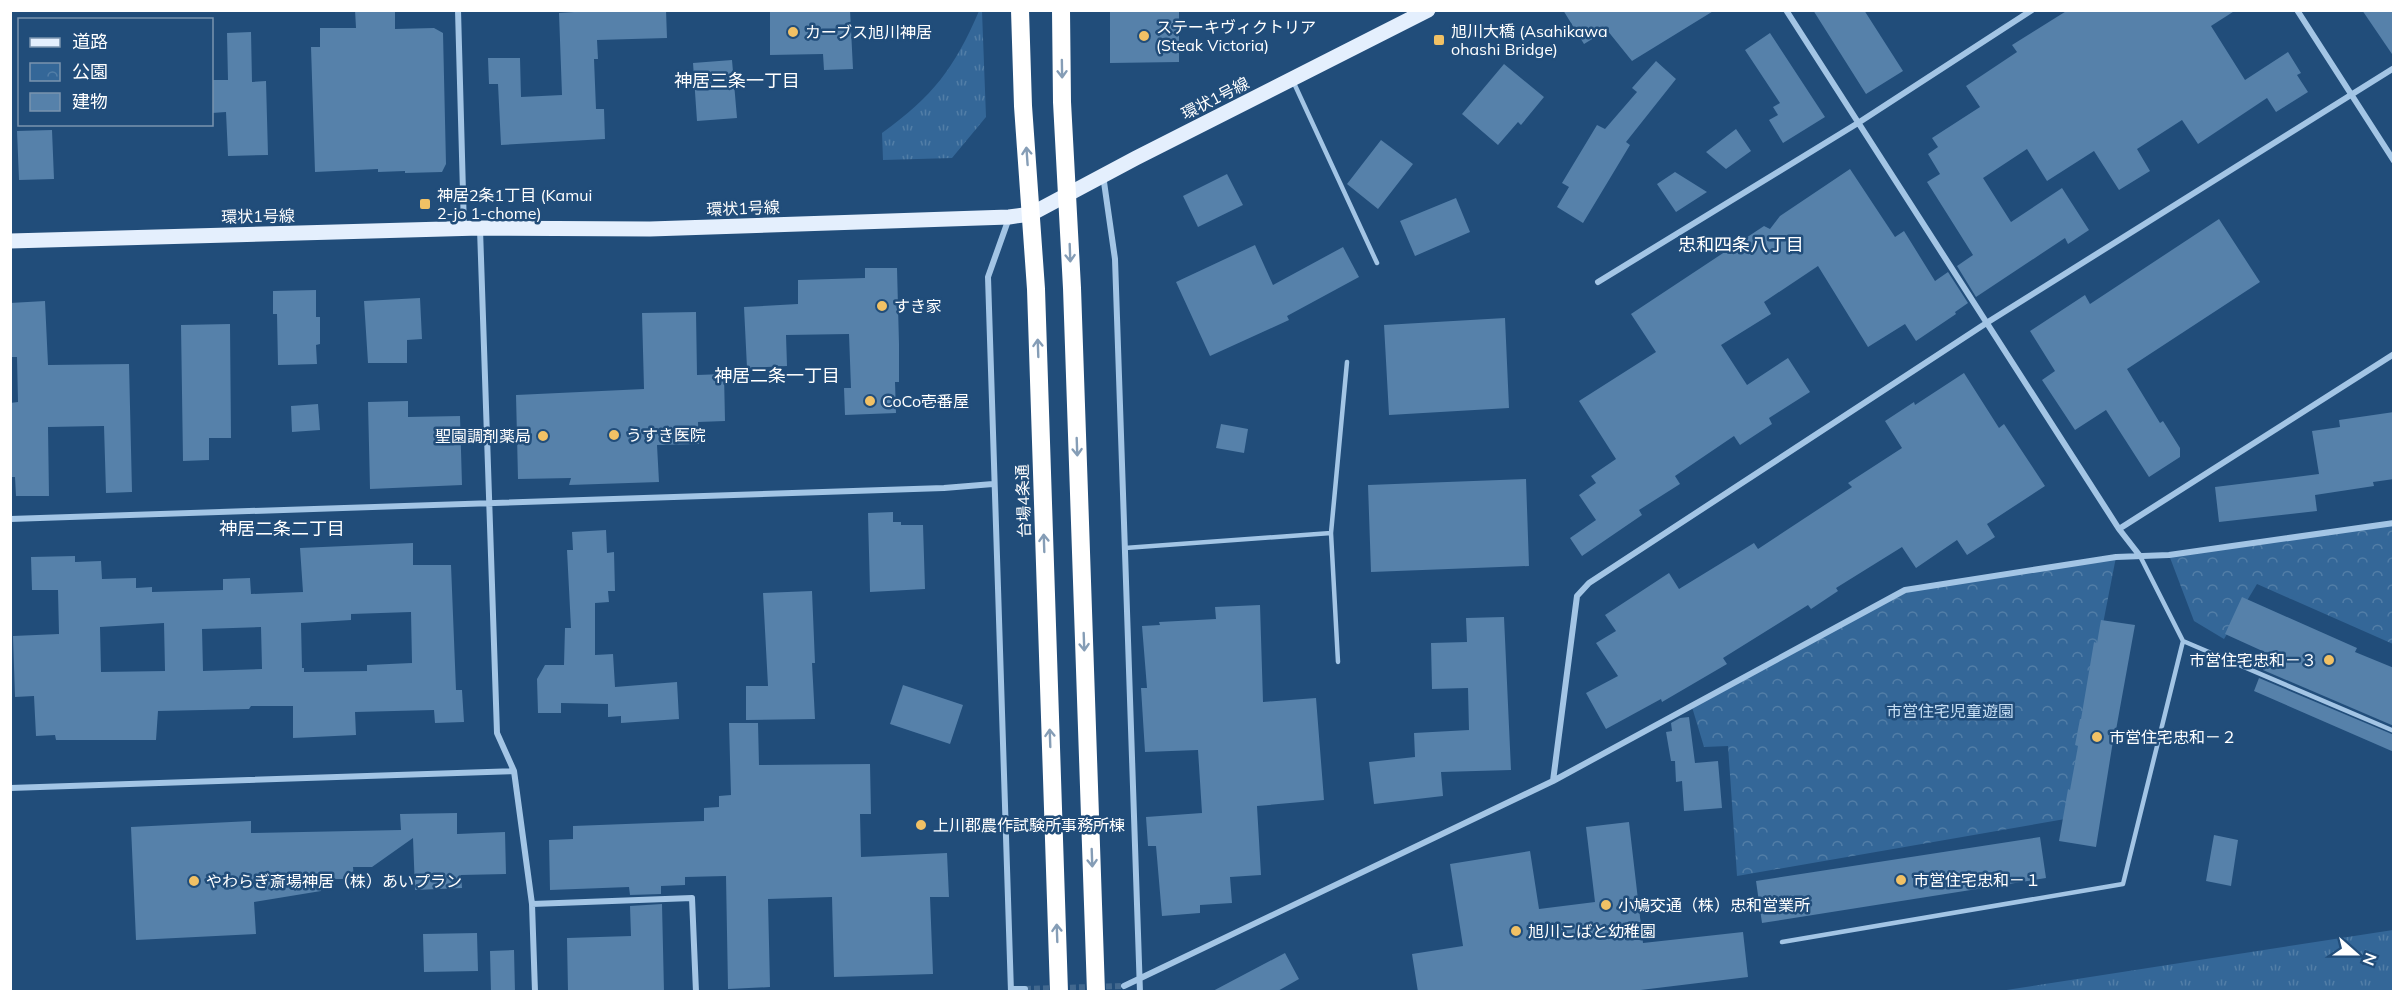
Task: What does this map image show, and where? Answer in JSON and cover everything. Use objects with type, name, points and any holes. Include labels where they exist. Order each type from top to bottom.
[{"type":"highway","name":"台場4条通","points":[[1020,10],[1023,106],[1036,301],[1059,992]]},
{"type":"highway","points":[[1061,10],[1062,102],[1068,194],[1096,992]]},
{"type":"main road","name":"環状1号線","points":[[10,241],[472,229],[650,229],[1009,217],[1031,214],[1428,10]]},
{"type":"street","points":[[458,10],[489,502],[496,733],[514,771],[532,903],[535,992]]},
{"type":"street","points":[[1786,10],[2119,529],[2140,556]]},
{"type":"street","points":[[1599,282],[1858,123],[2032,10]]},
{"type":"street","points":[[2297,10],[2394,161]]},
{"type":"street","points":[[1553,781],[1577,596],[1589,583],[1988,322],[2394,68]]},
{"type":"street","points":[[1103,175],[1115,259],[1140,992]]},
{"type":"street","points":[[1009,217],[988,277],[1011,990],[1024,989]]},
{"type":"street","points":[[2119,529],[2394,354]]},
{"type":"street","points":[[10,519],[932,489],[993,484]]},
{"type":"street","points":[[1124,986],[1139,981],[1553,781],[1905,590],[2116,557],[2169,555],[2394,523]]},
{"type":"street","points":[[10,788],[514,771]]},
{"type":"street","points":[[532,903],[692,898],[696,992]]},
{"type":"lane","points":[[1292,79],[1377,263]]},
{"type":"lane","points":[[1338,662],[1332,533],[1347,362]]},
{"type":"lane","points":[[1125,548],[1332,533]]},
{"type":"lane","points":[[2140,556],[2183,640],[2394,731]]},
{"type":"lane","points":[[1782,942],[2122,884],[2183,640]]},
{"type":"green space","points":[[979,11],[982,11],[986,117],[952,158],[883,160],[882,133],[900,120],[940,80],[951,65]]},
{"type":"green space","points":[[2393,523],[2393,644],[2257,584],[2224,639],[2194,621],[2169,555]]},
{"type":"green space","name":"市営住宅児童遊園","points":[[2116,557],[2065,819],[1737,876],[1728,746],[1704,747],[1692,707],[1905,590]]},
{"type":"green space","points":[[2393,930],[2393,991],[2000,991]]},
{"type":"building","points":[[355,10],[395,10],[395,29],[434,28],[443,33],[446,164],[442,172],[378,172],[378,169],[315,172],[311,47],[320,47],[320,28],[356,28]]},
{"type":"building","points":[[666,10],[667,38],[597,40],[598,59],[594,59],[596,109],[604,109],[605,139],[501,145],[498,84],[489,84],[488,58],[520,58],[521,97],[562,95],[559,13]]},
{"type":"building","points":[[770,10],[850,10],[853,69],[824,70],[823,54],[770,55]]},
{"type":"building","name":"ステーキヴィクトリア (Steak Victoria)","points":[[1110,10],[1179,10],[1179,62],[1110,63]]},
{"type":"building","points":[[1563,10],[1715,10],[1632,61],[1607,30],[1584,44]]},
{"type":"building","points":[[1813,10],[1864,10],[1903,71],[1866,94]]},
{"type":"building","points":[[2068,10],[2236,10],[2211,26],[2245,80],[2288,52],[2301,73],[2297,75],[2308,92],[2276,112],[2267,98],[2198,144],[2182,120],[2137,149],[2150,171],[2119,190],[2094,151],[2047,181],[2027,149],[1983,178],[2011,222],[2062,188],[2089,230],[2068,244],[2065,238],[1976,297],[1957,266],[1973,255],[1927,182],[1940,174],[1928,154],[1938,147],[1932,138],[1980,107],[1966,86],[2017,52],[2012,45]]},
{"type":"building","points":[[2362,10],[2394,10],[2394,57]]},
{"type":"building","points":[[251,32],[252,82],[266,81],[268,155],[228,156],[226,112],[213,113],[213,80],[228,80],[227,33]]},
{"type":"building","points":[[1770,33],[1825,117],[1783,143],[1769,120],[1778,115],[1773,107],[1780,103],[1745,50]]},
{"type":"building","points":[[732,60],[737,118],[697,121],[693,63]]},
{"type":"building","points":[[1656,61],[1676,79],[1626,142],[1630,145],[1583,223],[1557,207],[1569,187],[1562,183],[1597,125],[1605,129],[1637,92],[1632,88]]},
{"type":"building","points":[[1504,64],[1544,97],[1521,125],[1518,122],[1498,145],[1462,114]]},
{"type":"building","points":[[1736,129],[1751,151],[1726,169],[1706,152]]},
{"type":"building","points":[[52,130],[54,179],[19,180],[17,131]]},
{"type":"building","points":[[1381,140],[1413,164],[1378,209],[1347,184]]},
{"type":"building","points":[[1850,169],[1895,237],[1904,231],[1935,281],[1948,272],[1968,303],[1955,312],[1956,314],[1916,341],[1905,324],[1868,347],[1818,266],[1764,302],[1771,314],[1721,345],[1747,385],[1788,358],[1810,392],[1769,418],[1772,424],[1740,445],[1734,436],[1675,476],[1680,484],[1639,510],[1642,515],[1582,556],[1570,538],[1596,520],[1579,495],[1596,483],[1591,476],[1616,459],[1579,401],[1656,352],[1631,314],[1764,226],[1770,229],[1780,216]]},
{"type":"building","points":[[1675,172],[1707,192],[1676,212],[1657,184]]},
{"type":"building","points":[[1227,174],[1243,205],[1198,227],[1183,196]]},
{"type":"building","points":[[1456,198],[1470,232],[1415,256],[1400,221]]},
{"type":"building","points":[[2219,219],[2260,282],[2127,369],[2160,423],[2163,421],[2180,448],[2180,457],[2149,477],[2106,410],[2075,430],[2042,380],[2055,371],[2030,331],[2085,295],[2090,304]]},
{"type":"building","points":[[1255,245],[1273,285],[1343,247],[1359,277],[1287,316],[1289,320],[1210,356],[1176,282]]},
{"type":"building","points":[[865,268],[897,268],[899,382],[895,382],[896,413],[845,415],[844,388],[851,388],[849,334],[786,335],[787,366],[747,368],[744,307],[798,304],[798,280],[865,278]]},
{"type":"building","points":[[316,290],[316,317],[320,317],[320,344],[316,345],[317,364],[278,365],[277,314],[273,314],[273,291]]},
{"type":"building","points":[[420,298],[422,339],[407,340],[407,363],[368,363],[364,301]]},
{"type":"building","points":[[45,301],[48,365],[129,364],[132,492],[106,493],[104,426],[48,427],[49,496],[16,496],[15,477],[10,477],[10,403],[18,402],[17,357],[12,357],[10,303]]},
{"type":"building","points":[[696,312],[697,375],[724,374],[725,421],[698,422],[699,444],[657,445],[659,482],[569,485],[571,478],[518,479],[516,395],[644,389],[642,313]]},
{"type":"building","points":[[1505,318],[1509,408],[1389,415],[1384,325]]},
{"type":"building","points":[[230,324],[231,438],[209,438],[209,460],[183,461],[181,325]]},
{"type":"building","points":[[1964,373],[1999,428],[2004,424],[2045,486],[1987,524],[1995,537],[1967,555],[1957,540],[1916,568],[1902,547],[1836,588],[1838,591],[1811,609],[1808,605],[1723,658],[1727,664],[1662,702],[1661,699],[1606,729],[1586,693],[1618,676],[1596,643],[1616,631],[1605,615],[1669,573],[1679,589],[1754,543],[1758,549],[1852,487],[1848,483],[1902,448],[1885,421],[1914,402],[1915,405]]},
{"type":"building","points":[[408,401],[408,417],[460,416],[462,485],[370,489],[368,402]]},
{"type":"building","points":[[318,404],[320,430],[292,432],[291,406]]},
{"type":"building","points":[[2394,412],[2394,479],[2373,482],[2374,486],[2315,495],[2317,511],[2219,522],[2215,487],[2319,474],[2312,431],[2340,427],[2339,420]]},
{"type":"building","points":[[1221,424],[1248,429],[1244,453],[1216,448]]},
{"type":"building","points":[[1526,479],[1529,566],[1371,572],[1368,485]]},
{"type":"building","points":[[893,512],[893,522],[901,522],[901,525],[923,525],[925,589],[870,592],[868,513]]},
{"type":"building","points":[[606,530],[607,553],[614,552],[615,591],[608,591],[609,602],[595,603],[595,655],[613,654],[615,687],[677,682],[679,719],[621,723],[621,716],[608,717],[608,704],[561,703],[561,713],[538,713],[537,679],[545,665],[564,665],[565,628],[571,628],[567,550],[573,550],[572,532]]},
{"type":"building","points":[[413,543],[413,565],[451,565],[456,690],[462,690],[464,722],[435,723],[434,710],[355,712],[356,735],[293,738],[293,706],[251,706],[249,709],[158,711],[156,740],[56,740],[55,735],[36,736],[34,696],[15,697],[13,636],[59,634],[58,590],[32,590],[31,557],[75,556],[75,562],[101,561],[102,579],[136,578],[136,588],[152,587],[152,592],[223,590],[223,579],[250,578],[251,594],[303,592],[300,548]],"holes":[[[411,612],[412,663],[367,665],[367,671],[304,672],[301,623],[351,620],[351,614]],[[164,623],[165,671],[101,672],[100,627]],[[261,627],[262,669],[203,671],[202,629]]]},
{"type":"building","points":[[812,591],[815,719],[746,720],[746,686],[768,686],[763,593]]},
{"type":"building","name":"市営住宅忠和－３","points":[[2242,597],[2357,648],[2355,652],[2394,668],[2394,726],[2263,670],[2269,654],[2225,634]]},
{"type":"building","points":[[1260,605],[1263,702],[1316,698],[1324,800],[1257,806],[1261,875],[1230,877],[1232,903],[1200,905],[1200,913],[1162,916],[1156,846],[1148,846],[1146,817],[1202,813],[1198,750],[1145,752],[1141,688],[1147,688],[1142,626],[1160,625],[1159,622],[1216,619],[1215,607]]},
{"type":"building","points":[[1504,617],[1511,770],[1441,772],[1443,796],[1374,804],[1369,762],[1415,757],[1414,733],[1469,730],[1468,688],[1432,689],[1431,643],[1467,642],[1466,618]]},
{"type":"building","name":"市営住宅忠和－２","points":[[2101,620],[2135,625],[2096,847],[2059,841],[2078,746],[2075,745],[2094,642],[2097,643]]},
{"type":"building","points":[[2259,678],[2394,735],[2394,752],[2254,691]]},
{"type":"building","points":[[903,685],[963,705],[950,744],[890,724]]},
{"type":"building","points":[[1689,717],[1695,763],[1718,761],[1722,808],[1684,811],[1682,781],[1676,782],[1675,761],[1671,761],[1666,732],[1672,731],[1671,723],[1680,718]]},
{"type":"building","points":[[729,723],[758,723],[759,765],[870,764],[871,814],[860,814],[861,857],[947,853],[949,897],[930,897],[933,974],[834,977],[832,897],[768,899],[770,987],[728,989],[726,876],[685,877],[685,885],[661,886],[661,894],[630,895],[629,887],[550,890],[549,840],[573,839],[573,826],[704,821],[704,808],[719,807],[719,796],[731,795]]},
{"type":"building","points":[[457,813],[457,834],[505,832],[506,874],[461,875],[462,888],[415,890],[413,838],[372,867],[353,867],[354,879],[321,879],[321,891],[254,902],[256,934],[136,940],[131,827],[251,821],[251,833],[401,830],[400,814]]},
{"type":"building","points":[[1629,822],[1643,943],[1743,932],[1748,977],[1624,992],[1418,992],[1412,954],[1463,946],[1450,864],[1530,851],[1539,909],[1595,902],[1586,827]]},
{"type":"building","points":[[2214,835],[2238,840],[2231,886],[2206,881]]},
{"type":"building","name":"市営住宅忠和－１","points":[[2040,837],[2046,878],[1762,923],[1756,881]]},
{"type":"building","points":[[662,904],[664,992],[568,992],[567,938],[631,936],[630,906]]},
{"type":"building","points":[[477,933],[478,971],[424,972],[423,934]]},
{"type":"building","points":[[514,950],[515,992],[491,992],[490,951]]},
{"type":"building","points":[[1285,953],[1299,979],[1276,992],[1211,992]]},
{"type":"tunnel","points":[[1025,989],[1124,986]]},
{"type":"place","name":"カーブス旭川神居","points":[[793,32]]},
{"type":"place","name":"ステーキヴィクトリア (Steak Victoria)","points":[[1144,36]]},
{"type":"place","name":"旭川大橋 (Asahikawa ohashi Bridge)","points":[[1439,40]]},
{"type":"place","name":"神居2条1丁目 (Kamui 2-jo 1-chome)","points":[[425,204]]},
{"type":"place","name":"すき家","points":[[882,306]]},
{"type":"place","name":"CoCo壱番屋","points":[[870,401]]},
{"type":"place","name":"うすき医院","points":[[614,435]]},
{"type":"place","name":"聖園調剤薬局","points":[[543,436]]},
{"type":"place","name":"市営住宅忠和－３","points":[[2329,660]]},
{"type":"place","name":"市営住宅忠和－２","points":[[2097,737]]},
{"type":"place","name":"上川郡農作試験所事務所棟","points":[[921,825]]},
{"type":"place","name":"市営住宅忠和－１","points":[[1901,880]]},
{"type":"place","name":"やわらぎ斎場神居（株）あいプラン","points":[[194,881]]},
{"type":"place","name":"小鳩交通（株）忠和営業所","points":[[1606,905]]},
{"type":"place","name":"旭川こばと幼稚園","points":[[1516,931]]},
{"type":"district","name":"神居三条一丁目","points":[[737,80]]},
{"type":"district","name":"忠和四条八丁目","points":[[1741,244]]},
{"type":"district","name":"神居二条一丁目","points":[[777,375]]},
{"type":"district","name":"神居二条二丁目","points":[[282,528]]}]
